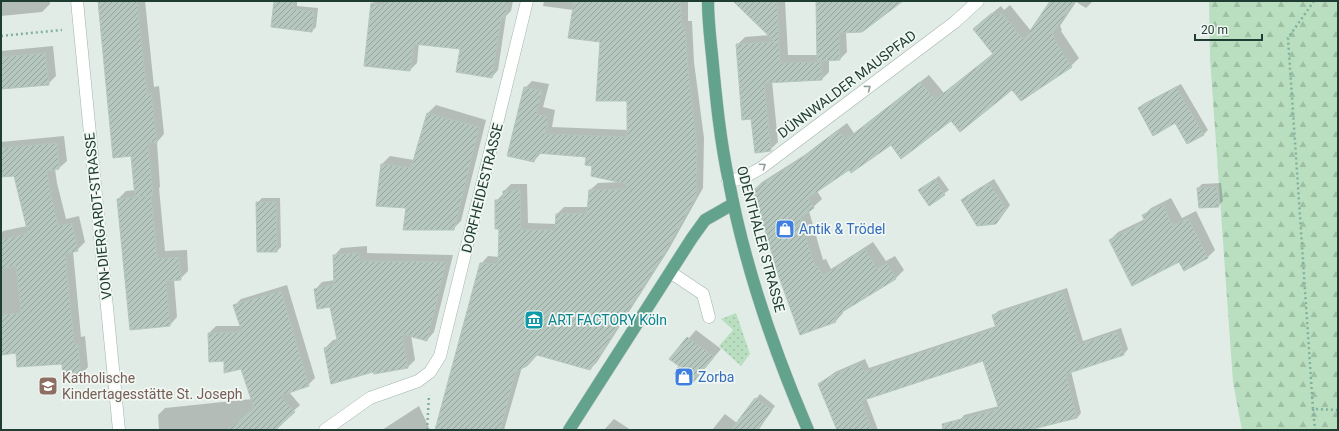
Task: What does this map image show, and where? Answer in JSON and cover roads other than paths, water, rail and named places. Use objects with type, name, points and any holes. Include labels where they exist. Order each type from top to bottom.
[{"type":"main road","name":"ODENTHALER STRASSE","points":[[708,1],[716,97],[728,181],[756,287],[774,345],[808,430]]},
{"type":"main road","points":[[569,430],[705,220],[734,204]]},
{"type":"street","name":"VON-DIERGARDT-STRASSE","points":[[77,1],[119,430]]},
{"type":"street","name":"DORFHEIDESTRASSE","points":[[325,430],[370,398],[418,380],[430,372],[440,356],[527,1]]},
{"type":"street","name":"DÜNNWALDER MAUSPFAD","points":[[728,181],[743,178],[761,168],[955,22],[978,1]]},
{"type":"street","points":[[670,272],[703,294],[709,317]]},
{"type":"place","name":"Antik & Trödel","points":[[785,229]]},
{"type":"place","name":"ART FACTORY Köln","points":[[534,320]]},
{"type":"place","name":"Zorba","points":[[684,377]]},
{"type":"place","name":"Katholische Kindertagesstätte St. Joseph","points":[[48,386]]}]
